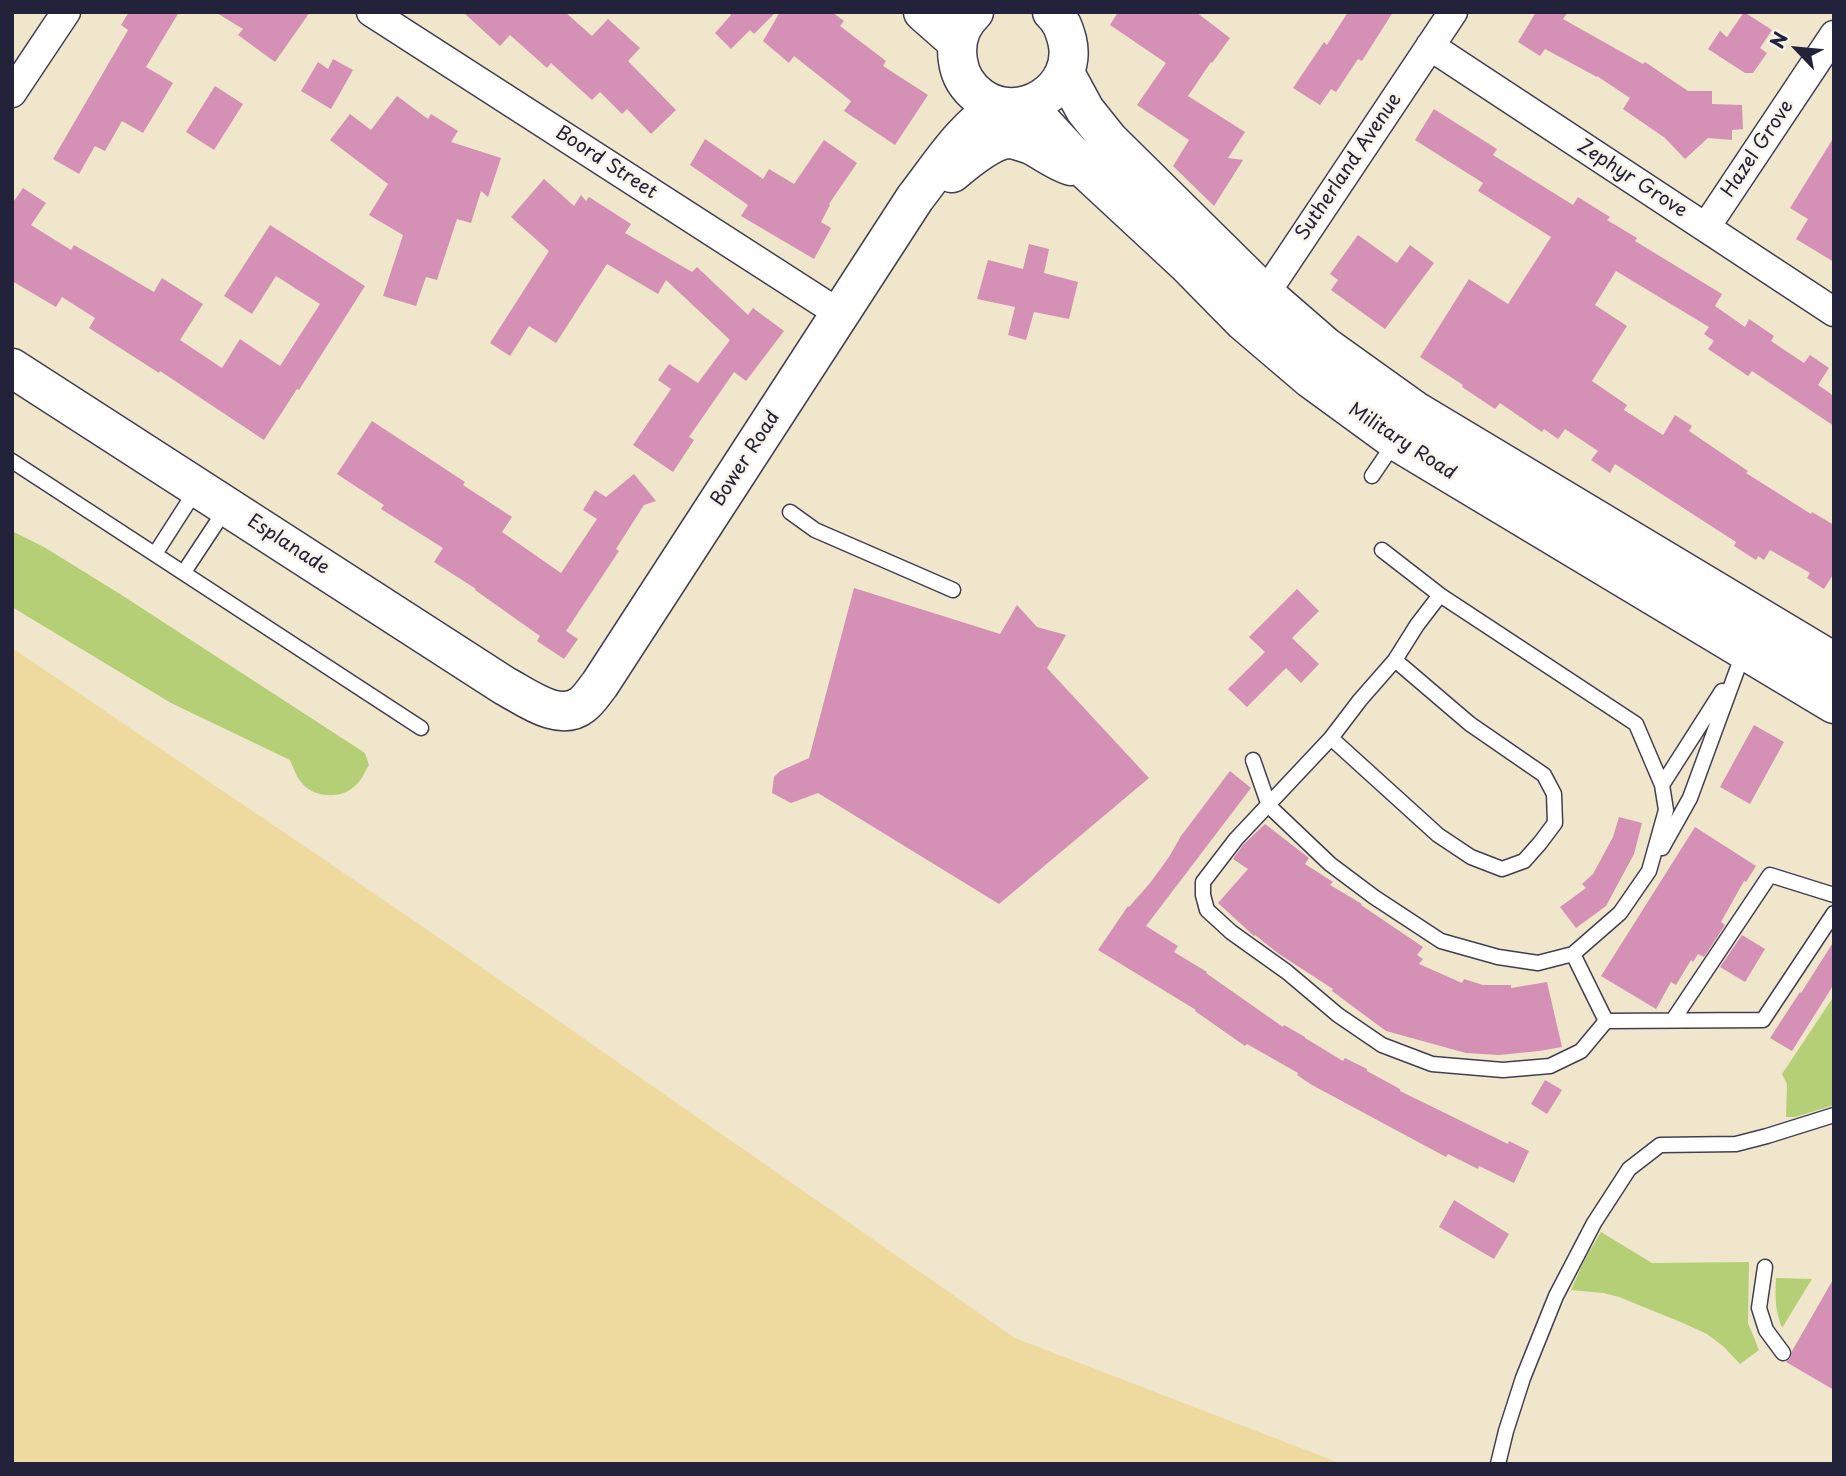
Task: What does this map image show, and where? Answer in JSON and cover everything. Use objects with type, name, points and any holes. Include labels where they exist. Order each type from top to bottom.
[{"type":"main road","points":[[923,12],[966,27],[957,52],[958,66],[964,79]]},
{"type":"main road","points":[[1062,17],[1069,48],[1065,73]]},
{"type":"main road","name":"Bower Road","points":[[568,712],[583,705],[600,684],[915,198],[985,114],[1040,101],[1053,91],[1065,73]]},
{"type":"main road","name":"Military Road","points":[[1065,73],[1085,110],[1109,140],[1254,308]]},
{"type":"main road","name":"Bower Road","points":[[915,198],[964,79]]},
{"type":"main road","name":"Military Road","points":[[964,79],[972,91],[987,102],[1013,106],[1186,263],[1254,308],[1326,347],[1405,426],[1750,642],[1834,704]]},
{"type":"main road","points":[[915,198],[999,141],[1012,139],[1089,173]]},
{"type":"main road","name":"Esplanade","points":[[12,368],[505,686],[547,708],[568,712]]},
{"type":"main road","name":"Military Road","points":[[1750,642],[1834,662]]},
{"type":"street","points":[[12,93],[66,12]]},
{"type":"street","name":"Boord Street","points":[[371,12],[840,314]]},
{"type":"street","name":"Sutherland Avenue","points":[[1254,308],[1453,12]]},
{"type":"street","name":"Hazel Grove","points":[[1706,227],[1834,35]]},
{"type":"street","name":"Zephyr Grove","points":[[1430,46],[1834,312]]},
{"type":"lane","points":[[1372,476],[1405,426]]},
{"type":"lane","points":[[12,461],[421,728]]},
{"type":"lane","points":[[155,554],[213,497]]},
{"type":"lane","points":[[184,572],[213,497]]},
{"type":"lane","points":[[790,512],[815,530],[953,590]]},
{"type":"lane","points":[[1382,550],[1440,595],[1636,724],[1662,786],[1666,810],[1649,871]]},
{"type":"lane","points":[[1440,595],[1395,660],[1331,738],[1236,839],[1203,882],[1207,910],[1231,932],[1287,972],[1338,1015],[1382,1045],[1432,1064],[1503,1070],[1550,1066],[1581,1051],[1606,1021],[1763,1020],[1834,913]]},
{"type":"lane","points":[[1662,786],[1750,642]]},
{"type":"lane","points":[[1253,760],[1269,806],[1330,864],[1374,897],[1441,941],[1498,957],[1538,963],[1573,954],[1620,913],[1649,871],[1690,798],[1750,642]]},
{"type":"lane","points":[[1331,738],[1438,835],[1471,857],[1502,869],[1524,861],[1540,844],[1555,823],[1554,794],[1544,775],[1470,724],[1395,660]]},
{"type":"lane","points":[[1672,1020],[1770,875],[1834,895]]},
{"type":"lane","points":[[1573,954],[1606,1021]]},
{"type":"lane","points":[[1498,1464],[1523,1378],[1556,1296],[1594,1223],[1629,1169],[1660,1144],[1736,1144],[1834,1115]]},
{"type":"lane","points":[[1765,1267],[1759,1308],[1766,1329],[1783,1353]]},
{"type":"green space","points":[[12,531],[44,547],[120,594],[365,753],[369,765],[361,779],[344,793],[329,795],[314,792],[301,782],[290,760],[171,703],[12,607]]},
{"type":"green space","points":[[1834,996],[1834,1105],[1795,1117],[1786,1117],[1787,1084],[1782,1074]]},
{"type":"green space","points":[[1601,1232],[1652,1263],[1749,1262],[1748,1323],[1759,1350],[1740,1364],[1707,1334],[1683,1323],[1619,1297],[1571,1290]]},
{"type":"green space","points":[[1776,1278],[1812,1279],[1782,1328],[1776,1303]]},
{"type":"sand","points":[[12,648],[419,924],[1015,1338],[1342,1464],[12,1464]]},
{"type":"building","points":[[129,12],[179,12],[146,67],[173,83],[143,133],[122,121],[105,151],[95,146],[79,174],[53,159],[128,30],[121,25]]},
{"type":"building","points":[[215,12],[310,12],[275,62],[238,35],[243,29]]},
{"type":"building","points":[[463,12],[565,12],[592,36],[608,19],[640,48],[628,61],[676,110],[651,134],[627,109],[622,114],[600,92],[592,100],[551,63],[547,68],[510,35],[500,46]]},
{"type":"building","points":[[728,12],[776,12],[754,34],[750,30],[731,49],[715,33],[731,15]]},
{"type":"building","points":[[780,12],[832,12],[844,21],[840,26],[886,61],[883,66],[928,95],[895,145],[844,111],[851,101],[794,56],[789,63],[763,41]]},
{"type":"building","points":[[1118,12],[1196,12],[1230,38],[1188,96],[1245,132],[1228,158],[1243,160],[1214,206],[1173,166],[1189,140],[1137,105],[1166,63],[1110,25]]},
{"type":"building","points":[[1348,12],[1393,12],[1362,61],[1358,59],[1336,92],[1331,89],[1320,105],[1293,88],[1324,42],[1327,45]]},
{"type":"building","points":[[1536,12],[1568,12],[1563,19],[1643,64],[1645,62],[1688,91],[1712,91],[1712,104],[1742,105],[1743,129],[1732,130],[1732,140],[1708,138],[1685,159],[1665,138],[1623,109],[1630,98],[1597,76],[1545,49],[1540,56],[1518,42]]},
{"type":"building","points":[[1744,12],[1772,30],[1760,48],[1767,53],[1753,73],[1745,73],[1708,49],[1720,31],[1727,37]]},
{"type":"building","points":[[333,59],[353,70],[331,109],[301,91],[318,62],[328,69]]},
{"type":"building","points":[[215,86],[243,104],[214,150],[186,132]]},
{"type":"building","points":[[397,96],[428,119],[431,114],[458,131],[451,142],[501,158],[488,197],[481,191],[471,223],[457,219],[437,280],[426,277],[416,306],[383,296],[403,235],[369,215],[388,184],[330,140],[350,114],[371,130]]},
{"type":"building","points":[[1434,109],[1497,149],[1493,155],[1573,205],[1578,197],[1610,217],[1607,220],[1637,238],[1635,241],[1722,294],[1715,306],[1745,327],[1749,319],[1774,336],[1771,341],[1804,363],[1810,355],[1829,368],[1818,385],[1834,396],[1834,426],[1752,371],[1748,376],[1708,349],[1714,341],[1704,334],[1709,327],[1616,271],[1595,305],[1627,326],[1592,381],[1627,405],[1624,410],[1663,435],[1675,415],[1692,426],[1689,431],[1748,471],[1746,473],[1811,514],[1812,512],[1834,525],[1834,573],[1824,589],[1807,578],[1810,573],[1770,550],[1764,560],[1758,556],[1756,560],[1734,546],[1736,542],[1615,464],[1610,473],[1591,460],[1598,451],[1565,429],[1558,439],[1544,429],[1542,432],[1500,403],[1495,409],[1420,357],[1469,279],[1508,304],[1551,237],[1478,191],[1483,183],[1415,140]]},
{"type":"building","points":[[1834,137],[1834,262],[1796,239],[1808,219],[1790,208]]},
{"type":"building","points":[[705,139],[763,179],[769,169],[794,184],[824,140],[857,163],[829,204],[821,222],[831,228],[814,259],[741,216],[748,205],[690,165]]},
{"type":"building","points":[[544,179],[574,206],[581,195],[586,201],[589,197],[631,224],[625,233],[692,272],[697,267],[748,315],[753,308],[784,331],[746,381],[734,372],[689,437],[694,440],[673,472],[633,445],[671,389],[658,380],[669,364],[698,383],[730,340],[666,280],[658,294],[607,264],[556,343],[529,326],[510,356],[490,343],[549,251],[511,217]]},
{"type":"building","points":[[23,188],[46,203],[31,225],[71,250],[74,245],[154,292],[162,278],[203,304],[180,340],[222,368],[240,339],[280,366],[320,304],[276,276],[252,314],[224,296],[270,225],[365,286],[264,440],[89,328],[95,318],[62,297],[56,307],[12,281],[12,204]]},
{"type":"building","points":[[1358,235],[1397,263],[1410,245],[1434,263],[1385,329],[1331,290],[1338,280],[1330,274]]},
{"type":"building","points":[[1029,244],[1049,249],[1044,273],[1078,282],[1069,319],[1034,312],[1026,340],[1008,335],[1015,307],[977,299],[988,260],[1023,269]]},
{"type":"building","points":[[372,421],[465,482],[463,485],[512,517],[502,532],[561,573],[597,519],[583,510],[595,490],[606,497],[634,474],[656,501],[644,505],[616,549],[619,551],[566,631],[578,639],[564,659],[537,641],[540,636],[434,562],[443,548],[381,509],[384,505],[337,474]]},
{"type":"building","points":[[854,588],[1000,634],[1017,605],[1037,627],[1066,635],[1047,668],[1149,778],[999,904],[818,793],[791,803],[772,793],[774,777],[780,771],[809,758]]},
{"type":"building","points":[[1297,589],[1319,611],[1292,638],[1319,664],[1301,683],[1286,668],[1247,707],[1228,689],[1265,652],[1249,637]]},
{"type":"building","points":[[1754,725],[1784,742],[1750,804],[1720,787]]},
{"type":"building","points":[[1230,771],[1251,788],[1146,926],[1178,946],[1174,952],[1207,972],[1283,1027],[1284,1025],[1343,1061],[1345,1058],[1367,1069],[1400,1091],[1508,1144],[1509,1141],[1529,1151],[1514,1183],[1448,1154],[1446,1157],[1312,1085],[1297,1075],[1298,1073],[1247,1044],[1245,1046],[1196,1010],[1098,950]]},
{"type":"building","points":[[1619,817],[1642,823],[1634,854],[1606,906],[1576,928],[1560,907],[1586,888],[1582,884],[1593,874],[1613,837]]},
{"type":"building","points":[[1265,824],[1309,858],[1305,864],[1333,882],[1330,885],[1423,947],[1417,955],[1423,959],[1419,964],[1462,983],[1464,979],[1483,985],[1511,985],[1511,988],[1547,982],[1562,1047],[1499,1055],[1466,1053],[1386,1031],[1332,991],[1333,989],[1254,936],[1218,903],[1248,869],[1233,859]]},
{"type":"building","points":[[1695,827],[1756,866],[1746,882],[1744,881],[1721,922],[1725,925],[1704,957],[1698,954],[1693,962],[1691,960],[1676,985],[1671,982],[1656,1009],[1601,976]]},
{"type":"building","points":[[1742,935],[1765,949],[1745,982],[1720,967]]},
{"type":"building","points":[[1834,941],[1834,984],[1792,1051],[1770,1038]]},
{"type":"building","points":[[1545,1080],[1562,1090],[1547,1114],[1531,1104]]},
{"type":"building","points":[[1454,1200],[1509,1234],[1494,1259],[1439,1227]]},
{"type":"building","points":[[1834,1278],[1834,1390],[1786,1362]]}]
